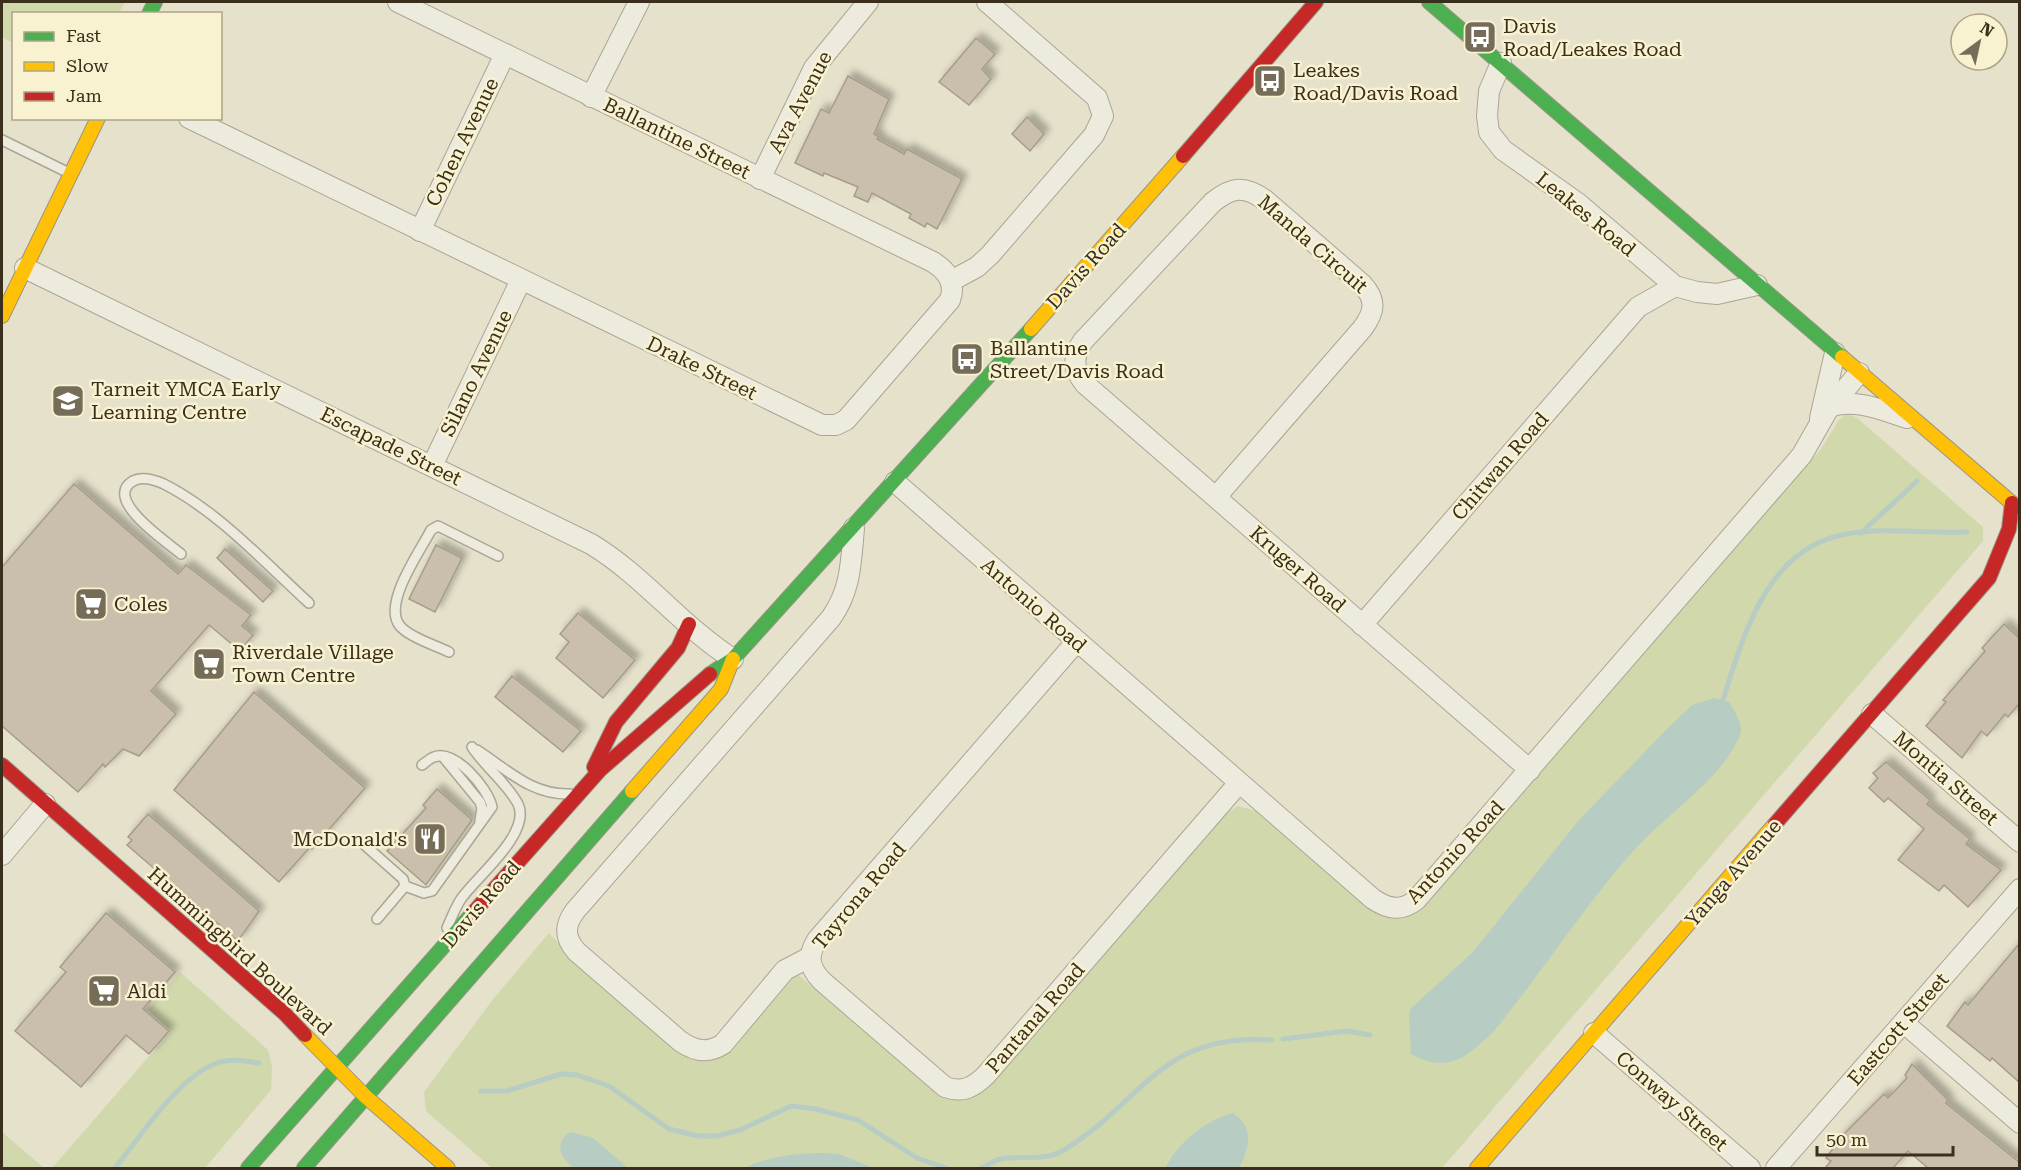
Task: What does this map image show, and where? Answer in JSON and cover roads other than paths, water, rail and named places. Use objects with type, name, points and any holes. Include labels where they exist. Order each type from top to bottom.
[{"type":"main road","name":"Davis Road","points":[[248,1168],[299,1107],[429,965],[587,782],[617,752],[704,677],[733,660],[854,528],[1162,181],[1316,2]]},
{"type":"main road","points":[[1429,2],[1912,420],[2016,507]]},
{"type":"main road","points":[[2,316],[97,120]]},
{"type":"main road","name":"Yanga Avenue","points":[[1476,1168],[1989,578],[2016,507]]},
{"type":"main road","points":[[587,782],[616,722],[678,648],[689,624]]},
{"type":"main road","name":"Davis Road","points":[[306,1167],[365,1096],[721,689],[733,660]]},
{"type":"main road","name":"Hummingbird Boulevard","points":[[2,765],[284,1013],[365,1096],[448,1168]]},
{"type":"street","name":"Ballantine Street","points":[[398,2],[424,7],[505,54],[933,262],[944,270],[951,281]]},
{"type":"street","points":[[591,97],[639,2]]},
{"type":"street","name":"Ava Avenue","points":[[760,178],[814,68],[868,2]]},
{"type":"street","points":[[951,281],[977,267],[990,255],[1102,123],[1102,109],[1098,98],[987,2]]},
{"type":"street","name":"Cohen Avenue","points":[[420,231],[505,54]]},
{"type":"street","name":"Leakes Road","points":[[1501,63],[1489,91],[1487,105],[1489,132],[1494,141],[1520,163],[1579,204],[1675,286],[1717,294],[1757,285]]},
{"type":"street","name":"Drake Street","points":[[193,120],[808,419],[828,426],[846,420],[946,305],[952,295],[951,281]]},
{"type":"street","name":"Manda Circuit","points":[[1074,362],[1077,350],[1088,336],[1213,202],[1233,189],[1247,189],[1265,200],[1362,284],[1372,297],[1374,309],[1369,320],[1216,497]]},
{"type":"street","name":"Chitwan Road","points":[[1638,307],[1645,287],[1647,264]]},
{"type":"street","name":"Escapade Street","points":[[25,268],[610,555],[716,648],[733,660]]},
{"type":"street","name":"Silano Avenue","points":[[432,466],[521,280]]},
{"type":"street","name":"Chitwan Road","points":[[1362,625],[1638,307],[1675,286]]},
{"type":"street","name":"Antonio Road","points":[[1820,424],[1821,405],[1835,353]]},
{"type":"street","name":"Kruger Road","points":[[1074,362],[1078,375],[1086,384],[1530,770]]},
{"type":"street","name":"Antonio Road","points":[[895,482],[1373,899],[1389,909],[1416,900],[1802,455],[1831,406],[1859,374]]},
{"type":"street","points":[[1831,406],[1844,403],[1867,405],[1912,420]]},
{"type":"street","name":"Tayrona Road","points":[[854,528],[850,579],[841,603],[575,911],[567,926],[566,935],[577,952],[680,1041],[698,1050],[712,1050],[723,1044],[785,970],[810,957],[817,940],[1077,641]]},
{"type":"street","name":"Yanga Avenue","points":[[1989,578],[2015,548]]},
{"type":"street","name":"Montia Street","points":[[1872,714],[2019,842]]},
{"type":"street","name":"Pantanal Road","points":[[810,957],[812,969],[822,981],[936,1081],[952,1089],[969,1088],[986,1075],[1239,783]]},
{"type":"street","points":[[2,855],[45,804]]},
{"type":"street","name":"Eastcott Street","points":[[1776,1168],[2019,889]]},
{"type":"street","points":[[1904,1023],[2019,1123]]},
{"type":"street","name":"Conway Street","points":[[1594,1033],[1750,1168]]},
{"type":"lane","points":[[2,140],[70,174]]},
{"type":"lane","points":[[180,554],[128,507],[123,496],[125,488],[133,481],[144,478],[162,483],[187,498],[217,520],[309,603]]},
{"type":"lane","points":[[449,652],[402,629],[393,616],[394,601],[431,530],[438,526],[498,556]]},
{"type":"lane","points":[[429,965],[460,899],[509,843],[520,820],[520,808],[511,792],[484,766],[472,747],[530,787],[548,792],[577,793]]},
{"type":"lane","points":[[405,886],[424,893],[432,891],[492,807],[490,798],[474,776],[461,765],[442,757],[434,757],[422,765]]},
{"type":"lane","points":[[358,840],[403,879],[405,886]]},
{"type":"lane","points":[[377,919],[405,886]]},
{"type":"waterway","points":[[1861,533],[1917,481]]},
{"type":"waterway","points":[[1723,700],[1750,622],[1778,575],[1797,556],[1820,542],[1847,534],[1877,531],[1967,532]]},
{"type":"waterway","points":[[1283,1039],[1347,1031],[1370,1035]]},
{"type":"waterway","points":[[981,1168],[1002,1158],[1043,1157],[1064,1150],[1092,1131],[1157,1073],[1179,1058],[1204,1047],[1235,1040],[1272,1040]]},
{"type":"waterway","points":[[115,1168],[161,1109],[203,1070],[217,1063],[228,1061],[259,1063]]},
{"type":"waterway","points":[[481,1091],[507,1091],[561,1074],[577,1075],[609,1086],[669,1129],[698,1136],[717,1136],[740,1130],[791,1106],[816,1109],[858,1120],[917,1158],[946,1168]]},
{"type":"place","name":"Davis Road/Leakes Road","points":[[1480,37]]},
{"type":"place","name":"Leakes Road/Davis Road","points":[[1270,81]]},
{"type":"place","name":"Ballantine Street/Davis Road","points":[[967,359]]},
{"type":"place","name":"Tarneit YMCA Early Learning Centre","points":[[68,401]]},
{"type":"place","name":"Coles","points":[[91,604]]},
{"type":"place","name":"Riverdale Village Town Centre","points":[[209,664]]},
{"type":"place","name":"McDonald's","points":[[430,839]]},
{"type":"place","name":"Aldi","points":[[104,991]]}]
